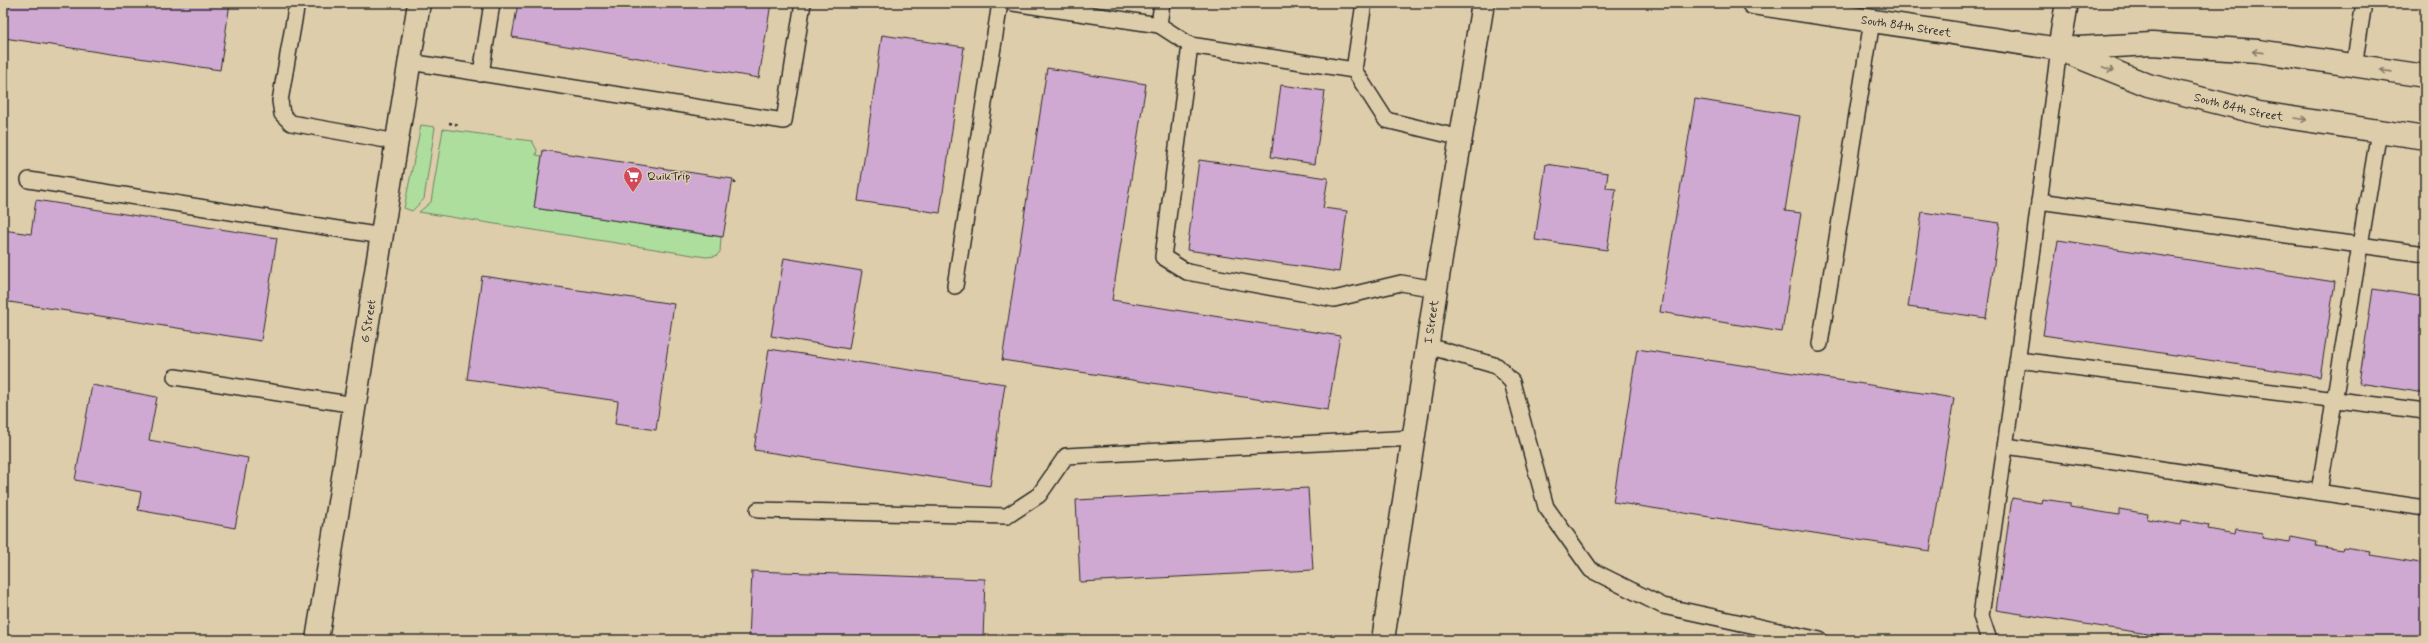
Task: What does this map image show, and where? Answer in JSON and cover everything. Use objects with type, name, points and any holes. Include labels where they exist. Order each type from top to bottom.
[{"type":"street","name":"G Street","points":[[317,640],[419,3]]},
{"type":"street","name":"I Street","points":[[1383,640],[1436,289],[1484,3]]},
{"type":"street","name":"South 84th Street","points":[[1753,3],[2059,50],[2155,87],[2259,113],[2425,138]]},
{"type":"street","points":[[2059,50],[2067,3]]},
{"type":"street","name":"South 84th Street","points":[[2059,50],[2152,44],[2258,51],[2425,76]]},
{"type":"lane","points":[[297,3],[280,101],[282,114],[291,123],[397,142]]},
{"type":"lane","points":[[481,74],[492,3]]},
{"type":"lane","points":[[410,62],[784,121],[803,3]]},
{"type":"lane","points":[[955,286],[1000,3]]},
{"type":"lane","points":[[1013,3],[1159,25],[1190,45],[1354,70]]},
{"type":"lane","points":[[1159,25],[1162,3]]},
{"type":"lane","points":[[1364,3],[1354,70],[1386,120],[1461,138]]},
{"type":"lane","points":[[2354,66],[2364,3]]},
{"type":"lane","points":[[1820,344],[1872,21]]},
{"type":"lane","points":[[1190,45],[1163,257],[1187,272],[1334,298],[1401,283],[1436,289]]},
{"type":"lane","points":[[1989,640],[1981,616],[2018,360],[2059,50]]},
{"type":"lane","points":[[2319,492],[2379,131]]},
{"type":"lane","points":[[29,180],[382,236]]},
{"type":"lane","points":[[2039,201],[2425,254]]},
{"type":"lane","points":[[1428,346],[1497,366],[1512,382],[1546,507],[1591,570],[1663,606],[1820,640]]},
{"type":"lane","points":[[2018,360],[2425,411]]},
{"type":"lane","points":[[175,377],[355,405]]},
{"type":"lane","points":[[758,510],[1007,516],[1039,495],[1066,456],[1414,438]]},
{"type":"lane","points":[[2006,446],[2425,508]]},
{"type":"path","points":[[448,123],[460,125]]},
{"type":"green space","points":[[421,125],[435,127],[424,199],[412,211],[404,208]]},
{"type":"green space","points":[[443,129],[532,141],[537,150],[536,155],[542,156],[534,208],[721,237],[720,252],[716,256],[706,257],[419,212],[431,202]]},
{"type":"building","points":[[9,3],[230,3],[220,70],[4,38]]},
{"type":"building","points":[[518,3],[771,3],[759,78],[512,37]]},
{"type":"building","points":[[882,35],[964,47],[940,213],[858,201]]},
{"type":"building","points":[[1047,68],[1146,84],[1112,300],[1340,336],[1328,410],[1002,360]]},
{"type":"building","points":[[1281,85],[1325,91],[1315,164],[1271,157]]},
{"type":"building","points":[[1695,99],[1800,116],[1785,211],[1801,213],[1782,332],[1660,312]]},
{"type":"building","name":"QuikTrip","points":[[543,150],[733,179],[723,237],[534,208]]},
{"type":"building","points":[[1199,160],[1328,178],[1323,208],[1347,211],[1339,272],[1187,250]]},
{"type":"building","points":[[1546,164],[1608,173],[1606,188],[1616,189],[1607,250],[1535,240]]},
{"type":"building","points":[[36,200],[277,238],[261,341],[3,301],[3,230],[31,234]]},
{"type":"building","points":[[1922,212],[2000,223],[1986,318],[1908,307]]},
{"type":"building","points":[[2058,240],[2335,282],[2320,377],[2043,335]]},
{"type":"building","points":[[784,258],[862,271],[849,349],[771,336]]},
{"type":"building","points":[[482,276],[674,304],[656,430],[615,424],[618,401],[467,379]]},
{"type":"building","points":[[2373,289],[2425,297],[2425,393],[2359,383]]},
{"type":"building","points":[[769,349],[1005,384],[990,486],[754,450]]},
{"type":"building","points":[[1637,349],[1954,398],[1930,551],[1613,502]]},
{"type":"building","points":[[92,385],[157,397],[149,440],[248,458],[235,528],[138,510],[141,492],[75,480]]},
{"type":"building","points":[[1308,488],[1313,570],[1080,582],[1076,500]]},
{"type":"building","points":[[2012,498],[2041,503],[2042,499],[2070,503],[2070,507],[2119,515],[2119,509],[2148,514],[2147,519],[2181,525],[2182,520],[2209,525],[2208,529],[2235,534],[2236,529],[2263,533],[2262,538],[2290,542],[2291,537],[2317,542],[2316,546],[2342,550],[2343,547],[2371,551],[2370,555],[2420,563],[2421,558],[2425,559],[2425,640],[2186,640],[1996,610]]},
{"type":"building","points":[[752,571],[985,579],[983,640],[749,640]]},
{"type":"place","name":"QuikTrip","points":[[633,193]]}]
